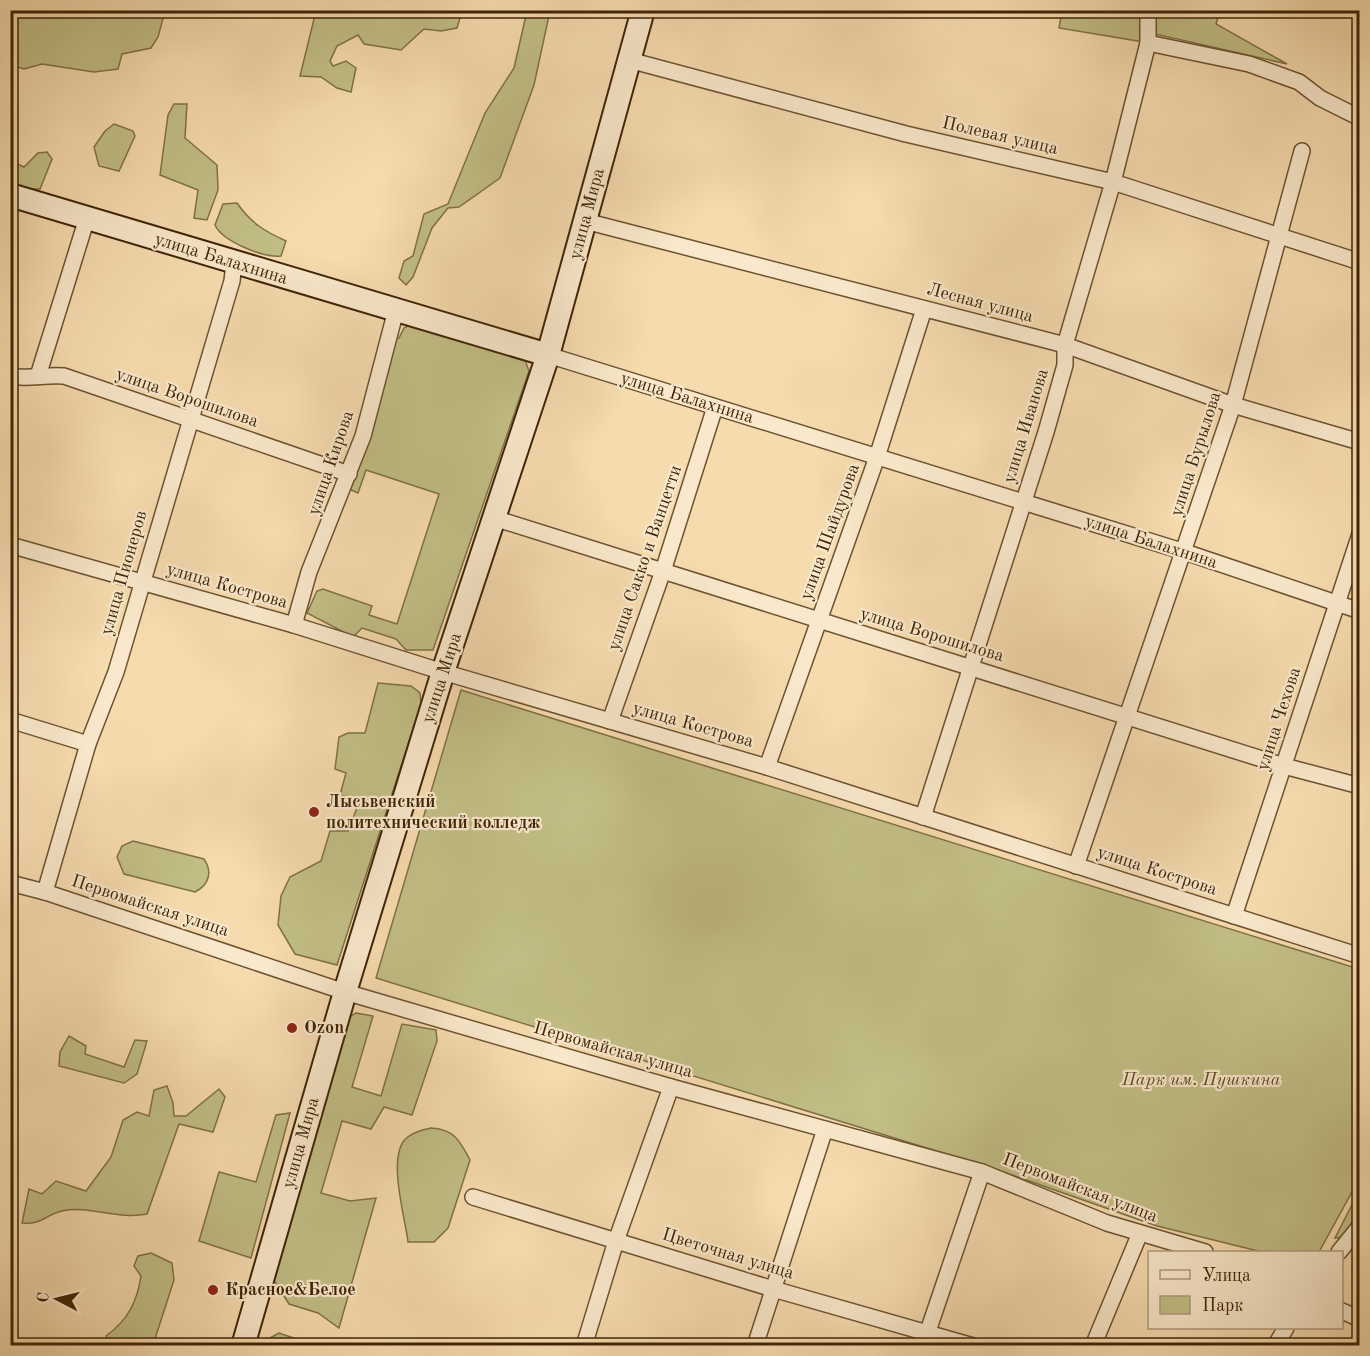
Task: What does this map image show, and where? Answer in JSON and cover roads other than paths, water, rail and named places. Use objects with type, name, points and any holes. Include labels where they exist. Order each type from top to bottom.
[{"type":"street","name":"улица Мира","points":[[243,1346],[345,992],[443,672],[549,355],[643,10]]},
{"type":"street","name":"улица Иванова","points":[[923,817],[1024,502],[1065,365],[1065,345],[1113,182],[1148,43],[1148,10]]},
{"type":"street","points":[[1148,43],[1249,64],[1289,78],[1359,118]]},
{"type":"street","name":"Полевая улица","points":[[629,60],[906,134],[1113,182],[1359,262]]},
{"type":"street","name":"улица Бурылова","points":[[1076,866],[1125,716],[1135,696],[1233,405],[1302,151]]},
{"type":"street","name":"улица Балахнина","points":[[10,195],[549,355],[1185,552],[1359,611]]},
{"type":"street","points":[[38,376],[87,218]]},
{"type":"street","name":"Лесная улица","points":[[585,221],[1065,345],[1233,405],[1359,442]]},
{"type":"street","name":"улица Пионеров","points":[[45,892],[88,744],[116,672],[234,263]]},
{"type":"street","name":"улица Шайдурова","points":[[767,766],[877,457],[924,309]]},
{"type":"street","name":"улица Кирова","points":[[294,625],[309,572],[363,436],[396,310]]},
{"type":"street","name":"улица Ворошилова","points":[[10,376],[21,378],[64,376],[349,474]]},
{"type":"street","name":"улица Сакко и Ванцетти","points":[[609,721],[663,571],[715,407]]},
{"type":"street","name":"улица Ворошилова","points":[[495,518],[1284,766],[1359,786]]},
{"type":"street","name":"улица Чехова","points":[[1234,916],[1338,604],[1359,534]]},
{"type":"street","name":"улица Кострова","points":[[10,545],[294,625],[443,672],[767,766],[1359,957]]},
{"type":"street","points":[[10,720],[88,744]]},
{"type":"street","name":"Первомайская улица","points":[[10,883],[45,892],[345,992],[671,1087],[982,1172],[1107,1223],[1202,1251]]},
{"type":"street","points":[[584,1346],[616,1240],[671,1087]]},
{"type":"street","points":[[755,1346],[825,1129]]},
{"type":"street","points":[[925,1339],[982,1172]]},
{"type":"street","name":"Цветочная улица","points":[[473,1197],[773,1289],[925,1339],[973,1346]]},
{"type":"street","points":[[1340,1251],[1359,1226]]},
{"type":"street","points":[[1093,1346],[1140,1233]]},
{"type":"street","points":[[1343,1312],[1359,1319]]},
{"type":"street","points":[[1275,1346],[1285,1329]]},
{"type":"place","name":"Лысьвенский политехнический колледж","points":[[314,812]]},
{"type":"place","name":"Ozon","points":[[292,1028]]},
{"type":"place","name":"Красное&Белое","points":[[213,1290]]},
{"type":"park label","name":"Парк им. Пушкина","points":[[1201,1080]]}]
